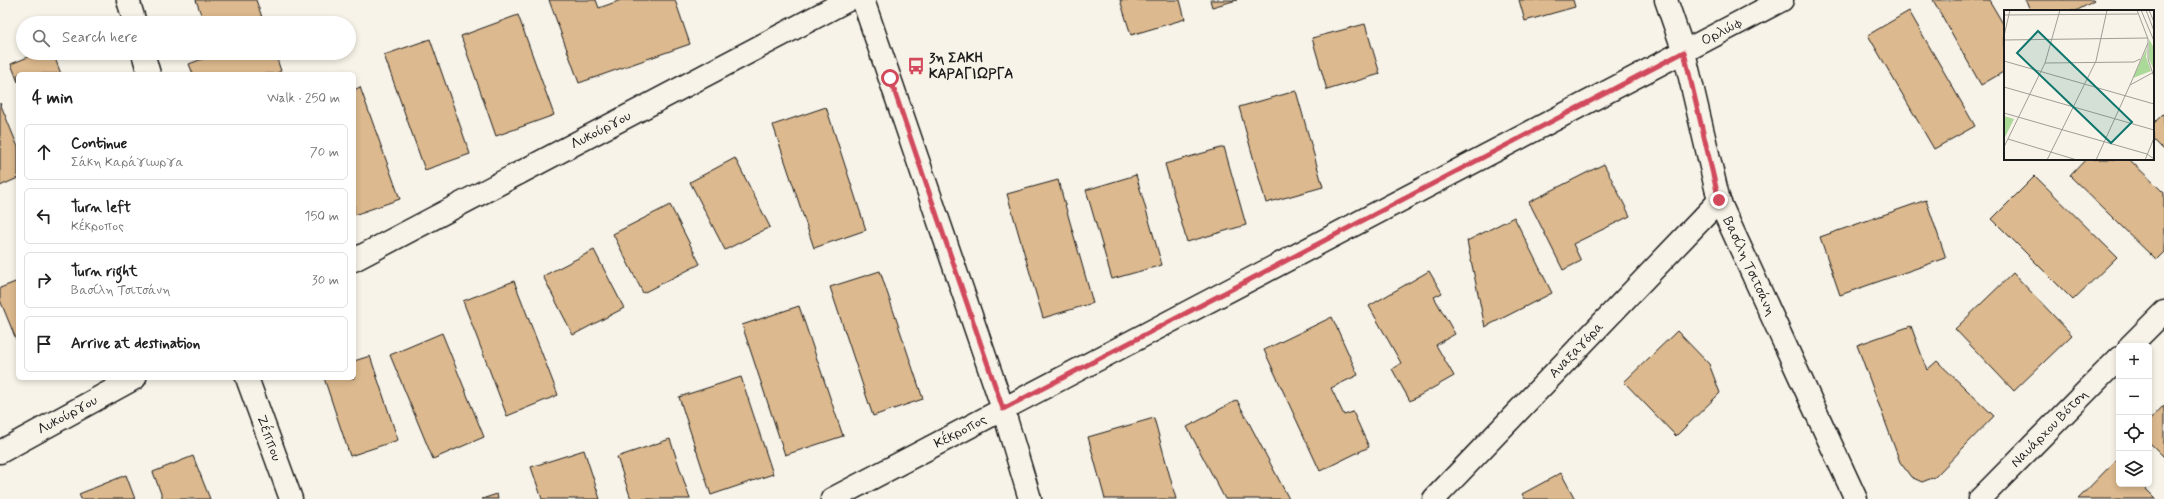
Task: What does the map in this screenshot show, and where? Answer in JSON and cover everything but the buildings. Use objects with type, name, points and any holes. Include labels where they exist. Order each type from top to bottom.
[{"type":"street","points":[[128,0],[133,16]]},
{"type":"street","name":"Λυκούργου","points":[[356,259],[848,0]]},
{"type":"street","points":[[863,0],[1003,409],[1030,499]]},
{"type":"street","name":"Βασίλη Τσιτσάνη","points":[[1666,0],[1684,52],[1719,200],[1856,499]]},
{"type":"street","name":"Ορλώφ","points":[[1684,52],[1782,0]]},
{"type":"street","name":"Κέκροπος","points":[[832,499],[1684,52]]},
{"type":"street","points":[[145,60],[148,72]]},
{"type":"street","name":"Αναξαγόρα","points":[[1434,499],[1719,200]]},
{"type":"street","points":[[2133,343],[2164,312]]},
{"type":"street","name":"Ναυάρχου Βότση","points":[[1980,499],[2116,361]]},
{"type":"street","name":"Λυκούργου","points":[[0,452],[131,380]]},
{"type":"street","name":"Ζέππου","points":[[248,380],[291,499]]},
{"type":"place","name":"3η ΣΑΚΗ ΚΑΡΑΓΙΩΡΓΑ","points":[[916,66]]},
{"type":"route","points":[[890,78],[1003,409],[1684,52],[1719,200]]}]
